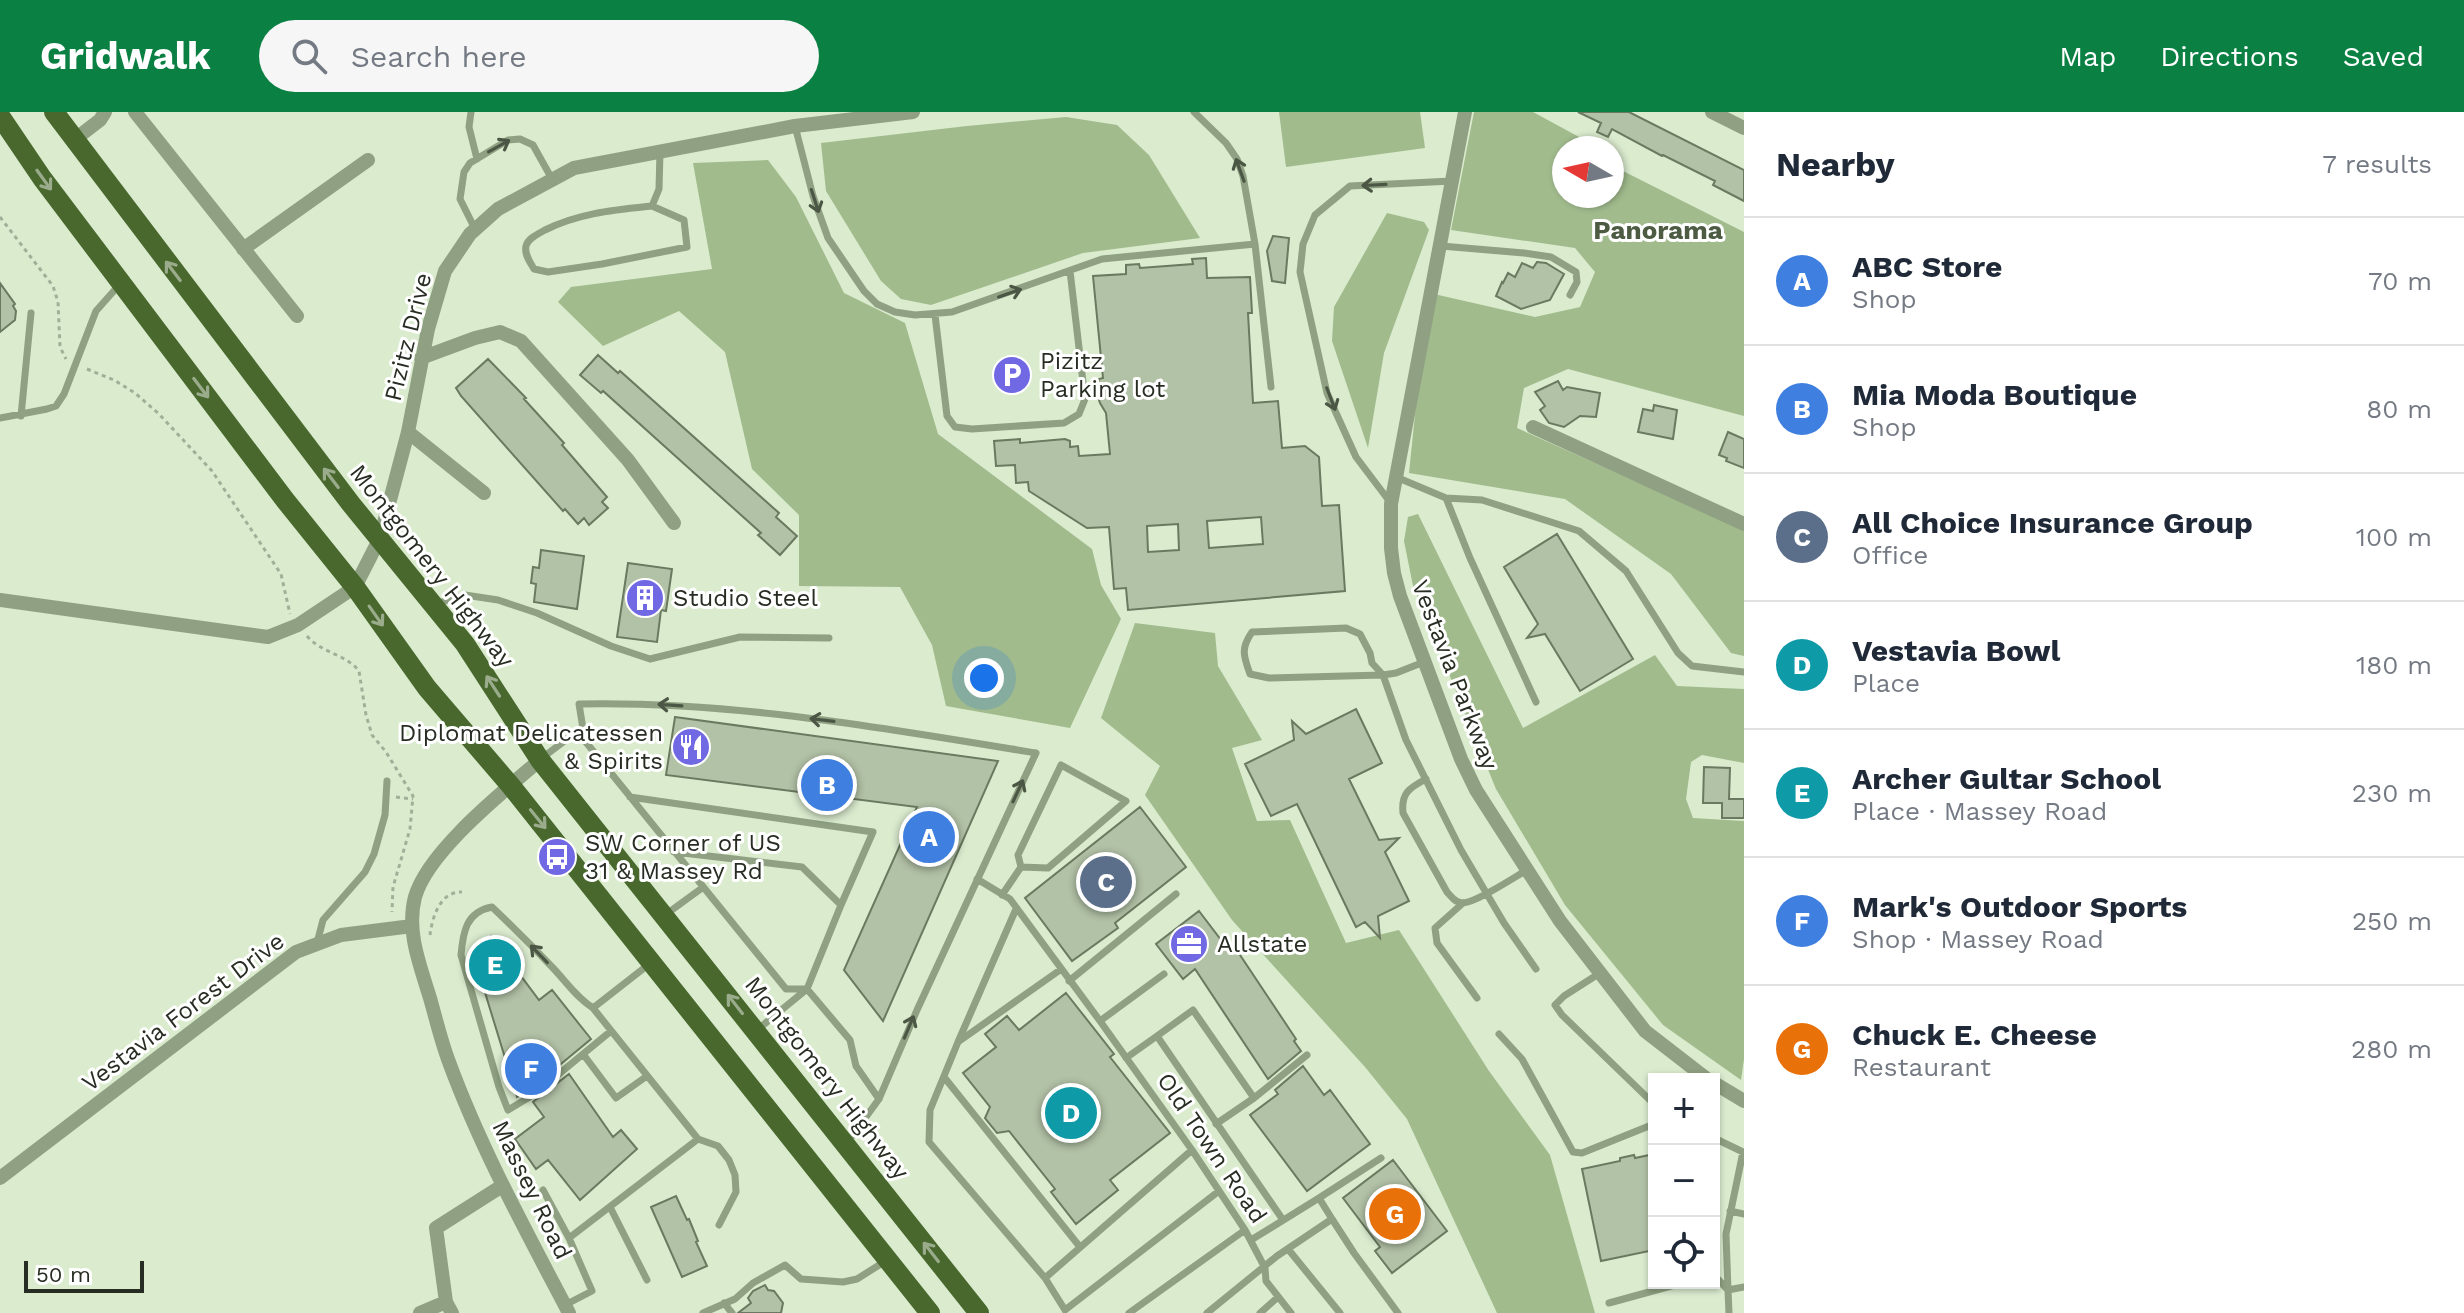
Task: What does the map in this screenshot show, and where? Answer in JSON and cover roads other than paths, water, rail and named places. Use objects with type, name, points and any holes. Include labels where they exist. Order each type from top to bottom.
[{"type":"main road","name":"Montgomery Highway","points":[[54,112],[351,504],[465,644],[540,760],[979,1313]]},
{"type":"main road","points":[[0,116],[42,178],[285,500],[355,587],[427,688],[511,786],[930,1313]]},
{"type":"street","points":[[74,140],[100,120],[105,112]]},
{"type":"street","points":[[135,112],[297,316]]},
{"type":"street","name":"Pizitz Drive","points":[[355,587],[380,538],[408,432],[421,358],[445,271],[475,229],[498,209],[574,168],[660,152],[794,119],[913,112]]},
{"type":"street","name":"Vestavia Parkway","points":[[1465,112],[1391,504],[1394,573],[1424,662],[1476,790],[1560,921],[1645,1031],[1699,1073]]},
{"type":"street","points":[[1712,112],[1744,128]]},
{"type":"street","points":[[243,249],[368,160]]},
{"type":"street","points":[[421,358],[500,332],[521,341],[628,460],[674,523]]},
{"type":"street","points":[[1533,427],[1744,524]]},
{"type":"street","points":[[408,432],[484,493]]},
{"type":"street","points":[[0,600],[268,637],[298,625],[355,587]]},
{"type":"street","name":"Massey Road","points":[[540,760],[456,836],[426,875],[416,896],[412,926],[447,1058],[502,1186],[567,1309]]},
{"type":"street","name":"Vestavia Forest Drive","points":[[0,1178],[296,952],[341,935],[412,926]]},
{"type":"street","points":[[1720,1087],[1744,1101]]},
{"type":"street","points":[[420,1313],[449,1308],[436,1228],[502,1186]]},
{"type":"lane","points":[[471,112],[469,127],[477,159]]},
{"type":"lane","points":[[1194,112],[1226,143],[1237,159],[1248,198],[1271,387]]},
{"type":"lane","points":[[794,119],[813,196],[828,238],[864,291],[877,304],[895,312],[915,315],[952,312],[1102,259],[1255,244]]},
{"type":"lane","points":[[475,229],[460,199],[464,172],[477,159],[508,140],[520,139],[533,145],[553,180]]},
{"type":"lane","points":[[652,206],[659,189],[660,152]]},
{"type":"lane","points":[[1391,504],[1356,457],[1327,393],[1300,272],[1303,244],[1315,215],[1350,186],[1452,181]]},
{"type":"lane","points":[[652,206],[684,220],[687,247],[548,272],[534,269],[527,257],[525,249],[528,241],[563,221],[601,211],[652,206]]},
{"type":"lane","points":[[1439,246],[1551,257],[1576,272],[1577,282],[1570,295]]},
{"type":"lane","points":[[935,315],[947,416],[955,427],[972,429],[1064,423],[1079,414],[1085,399],[1070,271]]},
{"type":"lane","points":[[0,418],[21,416],[56,406],[64,394],[96,311],[121,283]]},
{"type":"lane","points":[[21,416],[31,313]]},
{"type":"lane","points":[[1396,477],[1446,498],[1482,500],[1579,531],[1626,571],[1678,653],[1692,666],[1744,672]]},
{"type":"lane","points":[[1446,498],[1536,702]]},
{"type":"lane","points":[[433,605],[465,595],[498,600],[650,659],[740,637],[829,638]]},
{"type":"lane","points":[[1424,662],[1383,675],[1269,678],[1250,674],[1244,644],[1252,632],[1346,628],[1360,634],[1372,663],[1383,675],[1406,740],[1461,850],[1536,969]]},
{"type":"lane","points":[[846,1145],[879,1099],[1036,753],[747,710],[641,703],[579,704],[585,741],[786,989],[807,989],[850,1040],[856,1066],[879,1099]]},
{"type":"lane","points":[[540,760],[583,727]]},
{"type":"lane","points":[[1002,895],[1021,867],[1018,855],[1061,765],[1126,801],[1048,868],[1021,867]]},
{"type":"lane","points":[[1426,779],[1407,789],[1403,797],[1403,813],[1447,892],[1463,903]]},
{"type":"lane","points":[[317,943],[323,920],[365,872],[374,854],[385,815],[387,781]]},
{"type":"lane","points":[[630,797],[873,832],[807,989],[756,1031]]},
{"type":"lane","points":[[674,852],[802,867],[841,905]]},
{"type":"lane","points":[[1477,998],[1437,943],[1435,928],[1463,903],[1527,870]]},
{"type":"lane","name":"Old Town Road","points":[[977,879],[1010,899],[1100,1021],[1245,1230],[1265,1268],[1266,1281],[1291,1313]]},
{"type":"lane","points":[[665,915],[702,888]]},
{"type":"lane","points":[[1069,981],[1176,894]]},
{"type":"lane","points":[[611,1031],[536,1093],[508,1110],[461,955],[462,936],[470,919],[479,910],[492,907],[555,970],[580,1000],[593,1008],[698,1139],[718,1146],[729,1160],[735,1175],[736,1192],[719,1225]]},
{"type":"lane","points":[[1016,909],[930,1110],[929,1142],[1045,1278],[1066,1312],[1219,1191]]},
{"type":"lane","points":[[593,1008],[652,962]]},
{"type":"lane","points":[[958,1042],[1060,970]]},
{"type":"lane","points":[[1600,973],[1555,1005],[1648,1098]]},
{"type":"lane","points":[[1100,1021],[1164,974]]},
{"type":"lane","points":[[1126,1058],[1193,1010],[1254,1098]]},
{"type":"lane","points":[[1499,1034],[1522,1059],[1573,1152],[1582,1153],[1648,1126]]},
{"type":"lane","points":[[1157,1036],[1283,1220]]},
{"type":"lane","points":[[583,1054],[616,1098],[647,1076]]},
{"type":"lane","points":[[1216,1124],[1307,1055]]},
{"type":"lane","points":[[944,1077],[1080,1247]]},
{"type":"lane","points":[[569,1238],[698,1139]]},
{"type":"lane","points":[[1720,1141],[1743,1153]]},
{"type":"lane","points":[[1729,1313],[1726,1234],[1744,1143]]},
{"type":"lane","points":[[1045,1278],[1192,1150]]},
{"type":"lane","points":[[1251,1240],[1381,1158]]},
{"type":"lane","points":[[543,1190],[569,1238],[592,1291],[567,1309]]},
{"type":"lane","points":[[1319,1198],[1398,1313]]},
{"type":"lane","points":[[610,1207],[647,1280]]},
{"type":"lane","points":[[1730,1211],[1744,1214]]},
{"type":"lane","points":[[1207,1313],[1288,1249],[1332,1219]]},
{"type":"lane","points":[[1129,1313],[1245,1230]]},
{"type":"lane","points":[[1288,1249],[1340,1313]]},
{"type":"lane","points":[[703,1313],[735,1299],[753,1283],[785,1265],[801,1279],[843,1282],[857,1279],[888,1259]]},
{"type":"lane","points":[[1720,1281],[1728,1290]]},
{"type":"lane","points":[[1728,1290],[1744,1287]]},
{"type":"lane","points":[[1609,1303],[1660,1289]]},
{"type":"lane","points":[[1260,1313],[1278,1297]]},
{"type":"lane","points":[[724,1303],[732,1313]]},
{"type":"place","name":"Pizitz Parking lot","points":[[1012,375]]},
{"type":"place","name":"Studio Steel","points":[[645,598]]},
{"type":"place","name":"Diplomat Delicatessen & Spirits","points":[[691,747]]},
{"type":"place","name":"Mia Moda Boutique","points":[[827,785]]},
{"type":"place","name":"ABC Store","points":[[929,837]]},
{"type":"place","name":"SW Corner of US 31 & Massey Rd","points":[[557,857]]},
{"type":"place","name":"All Choice Insurance Group","points":[[1106,882]]},
{"type":"place","name":"Allstate","points":[[1189,944]]},
{"type":"place","name":"Archer Gultar School","points":[[495,965]]},
{"type":"place","name":"Mark's Outdoor Sports","points":[[531,1069]]},
{"type":"place","name":"Vestavia Bowl","points":[[1071,1113]]},
{"type":"place","name":"Chuck E. Cheese","points":[[1395,1214]]},
{"type":"district","name":"Panorama","points":[[1658,230]]}]
